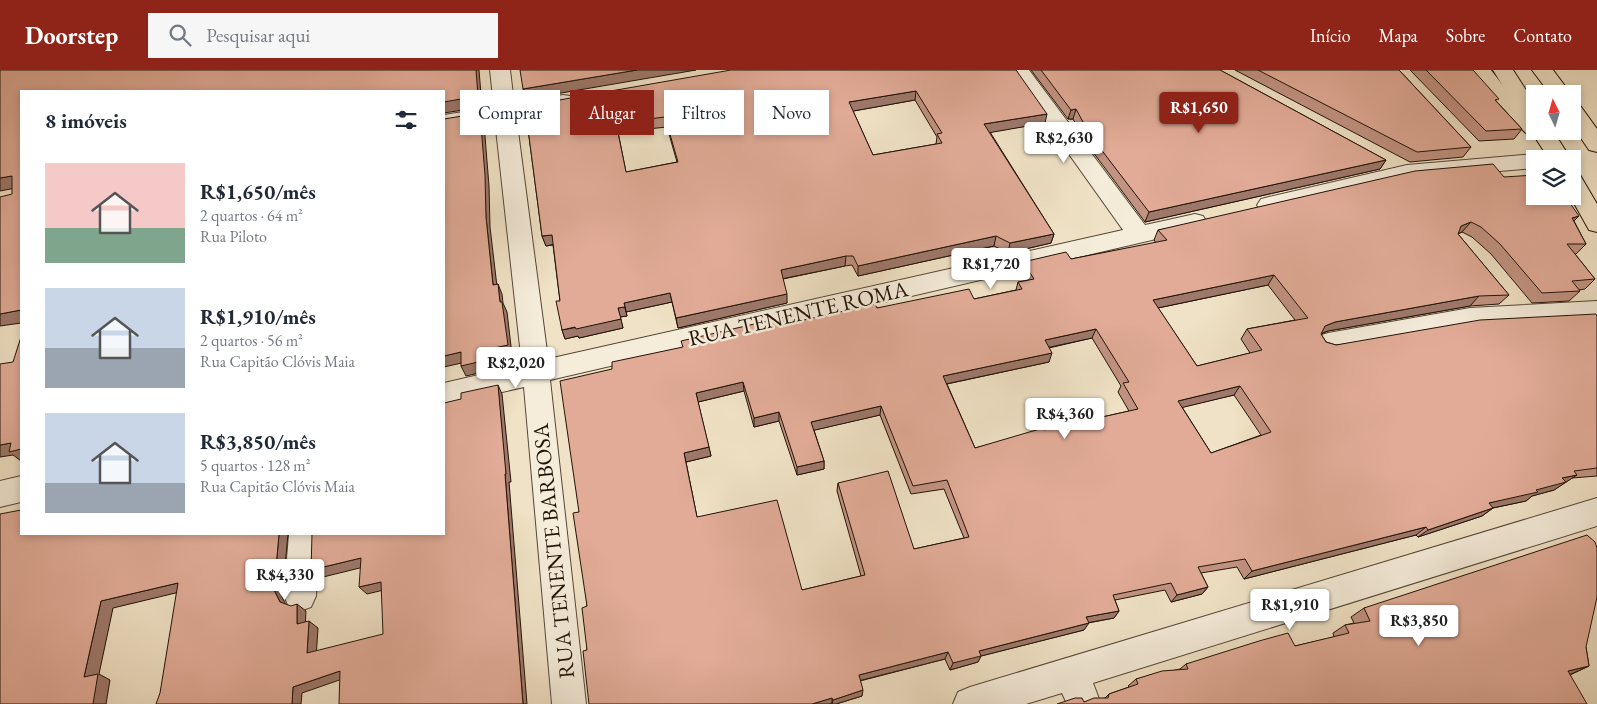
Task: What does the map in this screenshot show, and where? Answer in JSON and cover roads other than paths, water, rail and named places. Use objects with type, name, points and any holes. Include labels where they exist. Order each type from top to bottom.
[{"type":"main road","points":[[1480,70],[1504,101],[1543,142]]},
{"type":"main road","points":[[1503,70],[1526,106]]},
{"type":"main road","points":[[1542,70],[1554,85]]},
{"type":"main road","points":[[1552,70],[1558,85]]},
{"type":"main road","points":[[1581,122],[1597,146]]},
{"type":"main road","points":[[1581,196],[1597,224]]},
{"type":"street","name":"RUA TENENTE BARBOSA","points":[[500,70],[502,90]]},
{"type":"street","points":[[1019,70],[1139,235]]},
{"type":"street","points":[[445,122],[460,119]]},
{"type":"street","name":"RUA TENENTE BARBOSA","points":[[507,135],[536,373],[569,704]]},
{"type":"street","points":[[1244,210],[1407,172],[1485,164],[1543,142]]},
{"type":"street","points":[[1466,144],[1485,164]]},
{"type":"street","points":[[1381,158],[1407,172]]},
{"type":"street","name":"RUA TENENTE ROMA","points":[[445,394],[1216,217]]},
{"type":"street","points":[[1507,294],[1524,316]]},
{"type":"street","points":[[1328,343],[1470,318],[1597,311]]},
{"type":"street","points":[[0,494],[20,489]]},
{"type":"street","points":[[970,704],[1597,512]]},
{"type":"street","points":[[300,596],[304,535]]},
{"type":"street","points":[[1071,672],[1084,704]]}]
